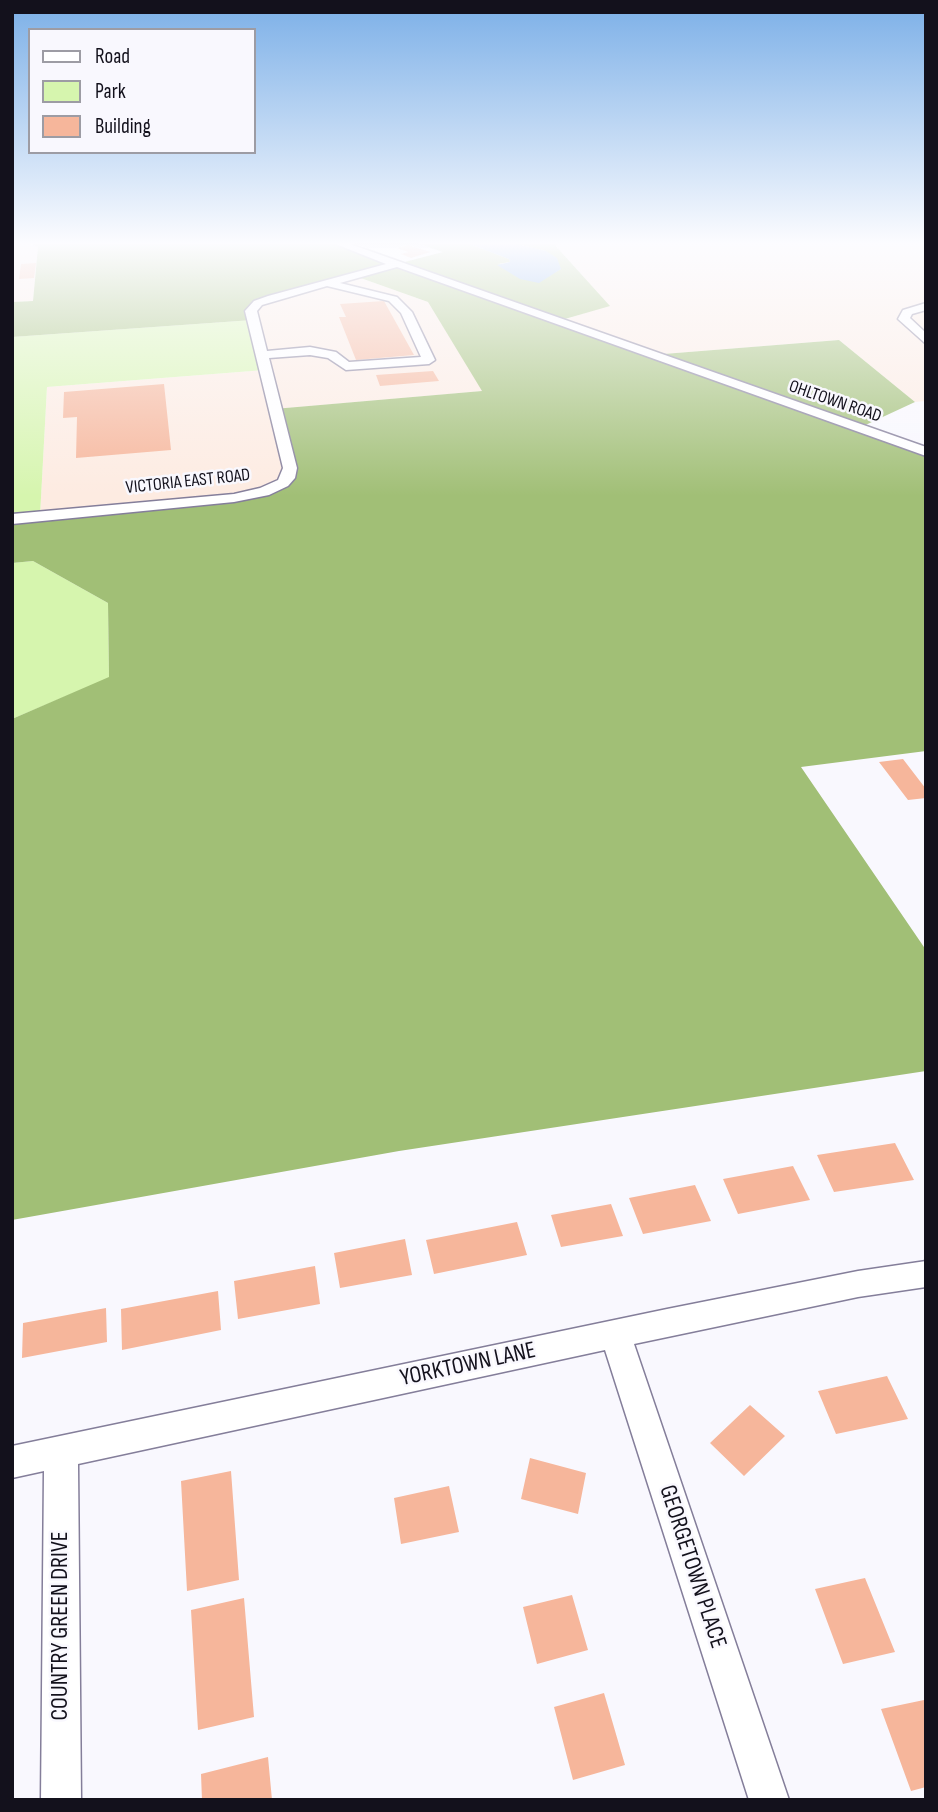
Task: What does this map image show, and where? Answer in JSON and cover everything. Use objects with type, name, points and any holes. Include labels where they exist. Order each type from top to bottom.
[{"type":"street","name":"VICTORIA EAST ROAD","points":[[12,519],[233,498],[264,492],[282,484],[288,478],[290,468],[255,328]]},
{"type":"street","points":[[261,355],[310,351],[332,355],[346,366],[429,360],[413,328]]},
{"type":"street","name":"OHLTOWN ROAD","points":[[575,328],[926,452]]},
{"type":"street","points":[[913,328],[926,340]]},
{"type":"street","points":[[907,446],[926,440]]},
{"type":"street","name":"YORKTOWN LANE","points":[[12,1462],[848,1286],[926,1274]]},
{"type":"street","name":"GEORGETOWN PLACE","points":[[617,1335],[769,1800]]},
{"type":"street","name":"COUNTRY GREEN DRIVE","points":[[61,1452],[61,1800]]},
{"type":"shaded area","points":[[257,328],[444,328],[483,391],[275,409],[290,471],[264,492],[40,516],[47,387],[265,370]]},
{"type":"shaded area","points":[[573,328],[926,328],[926,401],[915,402],[839,340],[651,355]]},
{"type":"green space","points":[[12,328],[146,328],[12,337]]},
{"type":"green space","points":[[146,328],[255,328],[265,370],[47,387],[40,516],[12,519],[12,337]]},
{"type":"green space","points":[[444,328],[576,328],[651,355],[839,340],[915,402],[859,428],[926,452],[926,751],[801,767],[926,950],[926,1071],[399,1151],[12,1220],[12,719],[109,677],[108,603],[33,561],[12,563],[12,519],[254,495],[288,478],[274,409],[482,391]]},
{"type":"green space","points":[[33,561],[108,603],[109,678],[12,719],[12,563]]},
{"type":"building","points":[[343,328],[399,328],[414,355],[356,360]]},
{"type":"building","points":[[433,371],[439,381],[380,386],[376,375]]},
{"type":"building","points":[[164,384],[171,450],[76,458],[77,417],[63,418],[64,392]]},
{"type":"building","points":[[903,759],[926,789],[926,798],[908,800],[879,762]]},
{"type":"building","points":[[895,1143],[914,1180],[834,1192],[817,1155]]},
{"type":"building","points":[[793,1166],[810,1200],[738,1214],[723,1179]]},
{"type":"building","points":[[695,1185],[711,1221],[643,1234],[629,1198]]},
{"type":"building","points":[[611,1204],[623,1236],[561,1247],[551,1215]]},
{"type":"building","points":[[517,1222],[527,1255],[434,1274],[426,1240]]},
{"type":"building","points":[[405,1239],[412,1275],[340,1288],[334,1253]]},
{"type":"building","points":[[315,1266],[320,1304],[238,1319],[234,1281]]},
{"type":"building","points":[[218,1291],[221,1330],[122,1350],[121,1309]]},
{"type":"building","points":[[106,1308],[107,1342],[22,1358],[23,1323]]},
{"type":"building","points":[[887,1376],[908,1419],[836,1434],[818,1391]]},
{"type":"building","points":[[750,1405],[785,1436],[744,1476],[710,1443]]},
{"type":"building","points":[[530,1458],[586,1473],[578,1514],[521,1499]]},
{"type":"building","points":[[231,1471],[239,1580],[187,1591],[181,1481]]},
{"type":"building","points":[[449,1486],[459,1532],[401,1544],[394,1498]]},
{"type":"building","points":[[865,1578],[895,1652],[843,1664],[815,1589]]},
{"type":"building","points":[[572,1595],[588,1650],[537,1664],[523,1607]]},
{"type":"building","points":[[244,1598],[254,1717],[198,1730],[191,1610]]},
{"type":"building","points":[[604,1693],[625,1765],[573,1780],[554,1707]]},
{"type":"building","points":[[924,1700],[926,1787],[911,1791],[881,1709]]},
{"type":"building","points":[[268,1757],[272,1800],[202,1800],[201,1774]]}]
